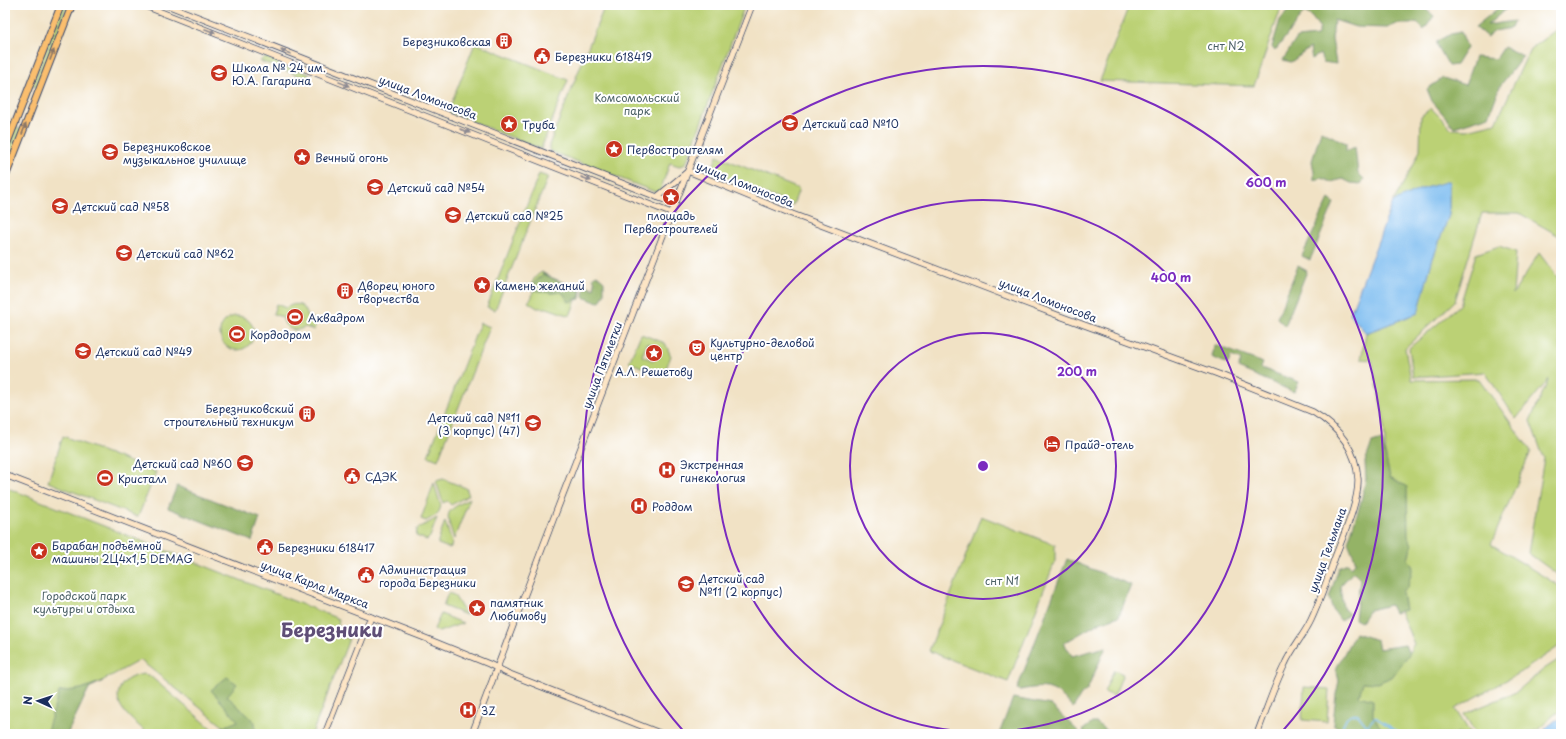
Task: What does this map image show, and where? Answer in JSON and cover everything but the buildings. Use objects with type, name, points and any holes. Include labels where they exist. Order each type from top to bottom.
[{"type":"main road","points":[[5,149],[61,5]]},
{"type":"main road","points":[[5,178],[72,5]]},
{"type":"main road","name":"улица Ломоносова","points":[[143,5],[671,213]]},
{"type":"main road","name":"улица Ломоносова","points":[[167,5],[650,195],[657,197],[688,172],[792,214],[1280,399]]},
{"type":"main road","name":"улица Пятилетки","points":[[472,734],[752,5]]},
{"type":"main road","points":[[29,88],[38,92]]},
{"type":"main road","points":[[647,203],[650,195]]},
{"type":"main road","points":[[657,197],[675,204]]},
{"type":"main road","name":"улица Тельмана","points":[[1257,734],[1286,662],[1312,620],[1346,528],[1357,492],[1358,479],[1355,462],[1342,436],[1326,420],[1313,412],[1280,399]]},
{"type":"main road","name":"улица Карла Маркса","points":[[5,474],[371,617],[533,684],[662,734]]},
{"type":"main road","points":[[325,734],[371,617]]},
{"type":"green space","points":[[62,5],[68,5],[38,88],[32,85]]},
{"type":"green space","name":"Комсомольский парк","points":[[605,5],[745,5],[687,161],[684,165],[679,166],[670,163],[660,191],[655,192],[550,151],[549,145]]},
{"type":"green space","name":"снт N2","points":[[1129,5],[1282,5],[1254,86],[1100,81]]},
{"type":"green space","points":[[1293,5],[1399,5],[1402,7],[1407,5],[1416,5],[1420,6],[1434,16],[1424,30],[1417,22],[1410,24],[1397,24],[1387,28],[1356,27],[1334,20],[1332,39],[1336,64],[1323,62],[1320,54],[1312,59],[1310,48],[1291,62],[1283,60],[1297,38],[1317,36],[1320,28],[1310,15],[1304,12],[1275,51],[1272,47],[1280,20]]},
{"type":"green space","points":[[1502,5],[1511,5],[1487,25],[1514,21],[1511,28],[1495,31],[1487,37],[1475,27]]},
{"type":"green space","points":[[1561,26],[1561,237],[1519,213],[1482,213],[1455,301],[1405,348],[1411,380],[1479,379],[1531,451],[1491,544],[1561,587],[1561,645],[1524,670],[1455,709],[1471,734],[1371,734],[1356,700],[1360,677],[1406,657],[1414,644],[1392,592],[1384,420],[1372,360],[1361,359],[1366,333],[1418,313],[1432,261],[1449,215],[1449,182],[1419,190],[1393,202],[1420,150],[1421,116],[1431,108],[1452,129],[1467,130],[1496,123],[1530,49]]},
{"type":"green space","points":[[1461,32],[1467,47],[1456,65],[1449,66],[1437,45],[1437,41],[1451,34]]},
{"type":"green space","points":[[475,43],[568,80],[541,149],[448,112]]},
{"type":"green space","points":[[1504,47],[1523,56],[1500,86],[1489,116],[1454,127],[1432,101],[1427,89],[1443,78],[1465,85],[1475,57],[1496,59]]},
{"type":"green space","points":[[264,57],[278,61],[279,64],[309,74],[308,79],[260,61]]},
{"type":"green space","points":[[15,127],[22,130],[5,174],[5,155]]},
{"type":"green space","points":[[1321,131],[1346,143],[1346,151],[1355,147],[1358,173],[1364,179],[1361,184],[1351,183],[1343,179],[1331,182],[1322,178],[1314,180],[1312,161]]},
{"type":"green space","points":[[717,156],[799,189],[793,205],[711,172]]},
{"type":"green space","points":[[539,174],[548,177],[495,310],[487,307]]},
{"type":"green space","points":[[1329,199],[1334,203],[1310,260],[1302,256]]},
{"type":"green space","points":[[1499,246],[1516,252],[1513,294],[1539,253],[1561,282],[1561,577],[1528,553],[1544,458],[1530,421],[1549,379],[1516,419],[1485,372],[1413,377],[1409,348],[1460,305],[1476,254]]},
{"type":"green space","points":[[1298,266],[1307,271],[1285,326],[1277,318]]},
{"type":"green space","points":[[542,272],[550,277],[581,289],[580,299],[576,300],[570,316],[547,308],[537,308],[528,302],[532,297],[532,283]]},
{"type":"green space","points":[[543,274],[581,291],[579,298],[569,302],[562,292],[552,293],[533,290],[535,282]]},
{"type":"green space","points":[[597,275],[604,281],[604,294],[600,302],[584,297],[583,293],[589,286],[594,289],[595,283],[593,277]]},
{"type":"green space","name":"Аквадром","points":[[276,304],[286,308],[297,304],[300,305],[305,309],[308,317],[317,320],[314,330],[305,327],[297,330],[290,329],[285,325],[282,317],[273,314]]},
{"type":"green space","name":"Кордодром","points":[[237,316],[249,321],[254,333],[249,345],[237,350],[225,345],[220,333],[225,321]]},
{"type":"green space","points":[[480,323],[490,327],[438,460],[428,456]]},
{"type":"green space","points":[[641,334],[665,343],[671,356],[663,376],[629,362]],"holes":[[[647,343],[659,348],[654,361],[642,356]]]},
{"type":"green space","points":[[1215,345],[1263,363],[1261,368],[1299,382],[1294,392],[1238,368],[1241,360],[1231,356],[1228,364],[1212,357]]},
{"type":"green space","points":[[63,436],[156,472],[138,517],[48,482]]},
{"type":"green space","points":[[1382,440],[1390,477],[1407,487],[1408,537],[1412,544],[1408,559],[1413,567],[1407,588],[1402,592],[1405,610],[1394,613],[1390,605],[1369,610],[1361,622],[1355,619],[1360,579],[1353,572],[1340,586],[1343,608],[1349,614],[1341,621],[1333,610],[1329,598],[1339,567],[1348,563],[1351,567],[1356,562],[1348,542],[1360,505],[1366,479],[1365,462],[1372,443]]},
{"type":"green space","points":[[443,479],[466,488],[469,495],[451,505],[447,501],[443,503],[436,481]]},
{"type":"green space","points":[[434,483],[441,506],[438,514],[426,521],[421,519]]},
{"type":"green space","points":[[177,486],[260,518],[252,541],[168,508]]},
{"type":"green space","name":"Городской парк культуры и отдыха","points":[[5,487],[339,619],[338,625],[341,633],[349,639],[312,734],[233,734],[140,660],[89,688],[67,734],[5,734]]},
{"type":"green space","points":[[470,498],[454,539],[448,517],[449,513],[455,507]]},
{"type":"green space","name":"снт N1","points":[[981,516],[1055,545],[1055,561],[1008,682],[929,651]]},
{"type":"green space","points":[[437,518],[430,537],[427,540],[416,536],[417,529]]},
{"type":"green space","points":[[445,521],[452,543],[451,547],[449,548],[438,544]]},
{"type":"green space","points":[[1067,559],[1131,585],[1119,616],[1097,624],[1064,643],[1072,656],[1106,647],[1087,690],[1081,695],[1073,708],[1061,695],[1050,689],[1017,689]]},
{"type":"green space","points":[[448,593],[454,595],[466,615],[443,606]]},
{"type":"green space","points":[[441,614],[463,623],[439,632],[434,629]]},
{"type":"green space","points":[[1355,633],[1377,640],[1379,649],[1405,645],[1409,654],[1392,677],[1377,683],[1363,682],[1359,696],[1373,700],[1373,716],[1385,734],[1347,734],[1333,724],[1339,681],[1336,669]]},
{"type":"green space","points":[[1561,658],[1561,712],[1554,715],[1539,729],[1527,733],[1476,734],[1464,714],[1516,692],[1544,669]]},
{"type":"green space","points":[[1114,670],[1123,674],[1114,696],[1104,692]]},
{"type":"green space","points":[[143,674],[150,676],[211,728],[214,734],[148,734],[126,714],[119,702],[118,695],[124,682]]},
{"type":"green space","points":[[227,677],[237,684],[227,696],[255,722],[256,734],[226,734],[221,728],[238,721],[211,690]]},
{"type":"green space","points":[[103,681],[89,688],[67,734],[46,734],[59,692],[81,689]]},
{"type":"green space","points":[[1304,687],[1329,689],[1327,722],[1302,720]]},
{"type":"green space","points":[[1013,698],[1051,705],[1079,732],[1078,734],[999,734]]},
{"type":"green space","points":[[1092,723],[1097,723],[1110,734],[1083,734],[1084,729]]},
{"type":"water","points":[[1449,181],[1449,215],[1432,261],[1418,313],[1366,333],[1350,314],[1393,202],[1419,190]]},
{"type":"water","points":[[1556,720],[1561,721],[1561,734],[1543,734],[1546,728]]},
{"type":"waterway","points":[[1339,734],[1347,717],[1351,714],[1358,715],[1367,726],[1375,717],[1401,734]]},
{"type":"place","name":"Березниковская","points":[[504,41]]},
{"type":"place","name":"Березники 618419","points":[[542,56]]},
{"type":"place","name":"Школа № 24 им. Ю.А. Гагарина","points":[[219,73]]},
{"type":"place","name":"Детский сад №10","points":[[790,123]]},
{"type":"place","name":"Труба","points":[[509,124]]},
{"type":"place","name":"Первостроителям","points":[[614,149]]},
{"type":"place","name":"Березниковское музыкальное училище","points":[[110,152]]},
{"type":"place","name":"Вечный огонь","points":[[302,157]]},
{"type":"place","name":"Детский сад №54","points":[[375,187]]},
{"type":"place","name":"площадь Первостроителей","points":[[671,197]]},
{"type":"place","name":"Детский сад №58","points":[[60,206]]},
{"type":"place","name":"Детский сад №25","points":[[453,215]]},
{"type":"place","name":"Детский сад №62","points":[[124,253]]},
{"type":"place","name":"Камень желаний","points":[[482,285]]},
{"type":"place","name":"Дворец юного творчества","points":[[345,291]]},
{"type":"place","name":"Аквадром","points":[[295,317]]},
{"type":"place","name":"Кордодром","points":[[237,334]]},
{"type":"place","name":"Культурно-деловой центр","points":[[697,348]]},
{"type":"place","name":"Детский сад №49","points":[[83,351]]},
{"type":"place","name":"А.Л. Решетову","points":[[654,353]]},
{"type":"place","name":"Березниковский строительный техникум","points":[[307,414]]},
{"type":"place","name":"Детский сад №11 (3 корпус) (47)","points":[[533,423]]},
{"type":"place","name":"Прайд-отель","points":[[1052,444]]},
{"type":"place","name":"Детский сад №60","points":[[245,463]]},
{"type":"place","name":"Экстренная гинекология","points":[[667,470]]},
{"type":"place","name":"СДЭК","points":[[352,476]]},
{"type":"place","name":"Кристалл","points":[[105,478]]},
{"type":"place","name":"Роддом","points":[[639,506]]},
{"type":"place","name":"Березники 618417","points":[[265,547]]},
{"type":"place","name":"Барабан подъёмной машины 2Ц4х1,5 DEMAG","points":[[39,551]]},
{"type":"place","name":"Администрация города Березники","points":[[366,575]]},
{"type":"place","name":"Детский сад №11 (2 корпус)","points":[[686,584]]},
{"type":"place","name":"памятник Любимову","points":[[477,608]]},
{"type":"place","name":"3Z","points":[[468,710]]},
{"type":"district","name":"Березники","points":[[332,629]]}]
